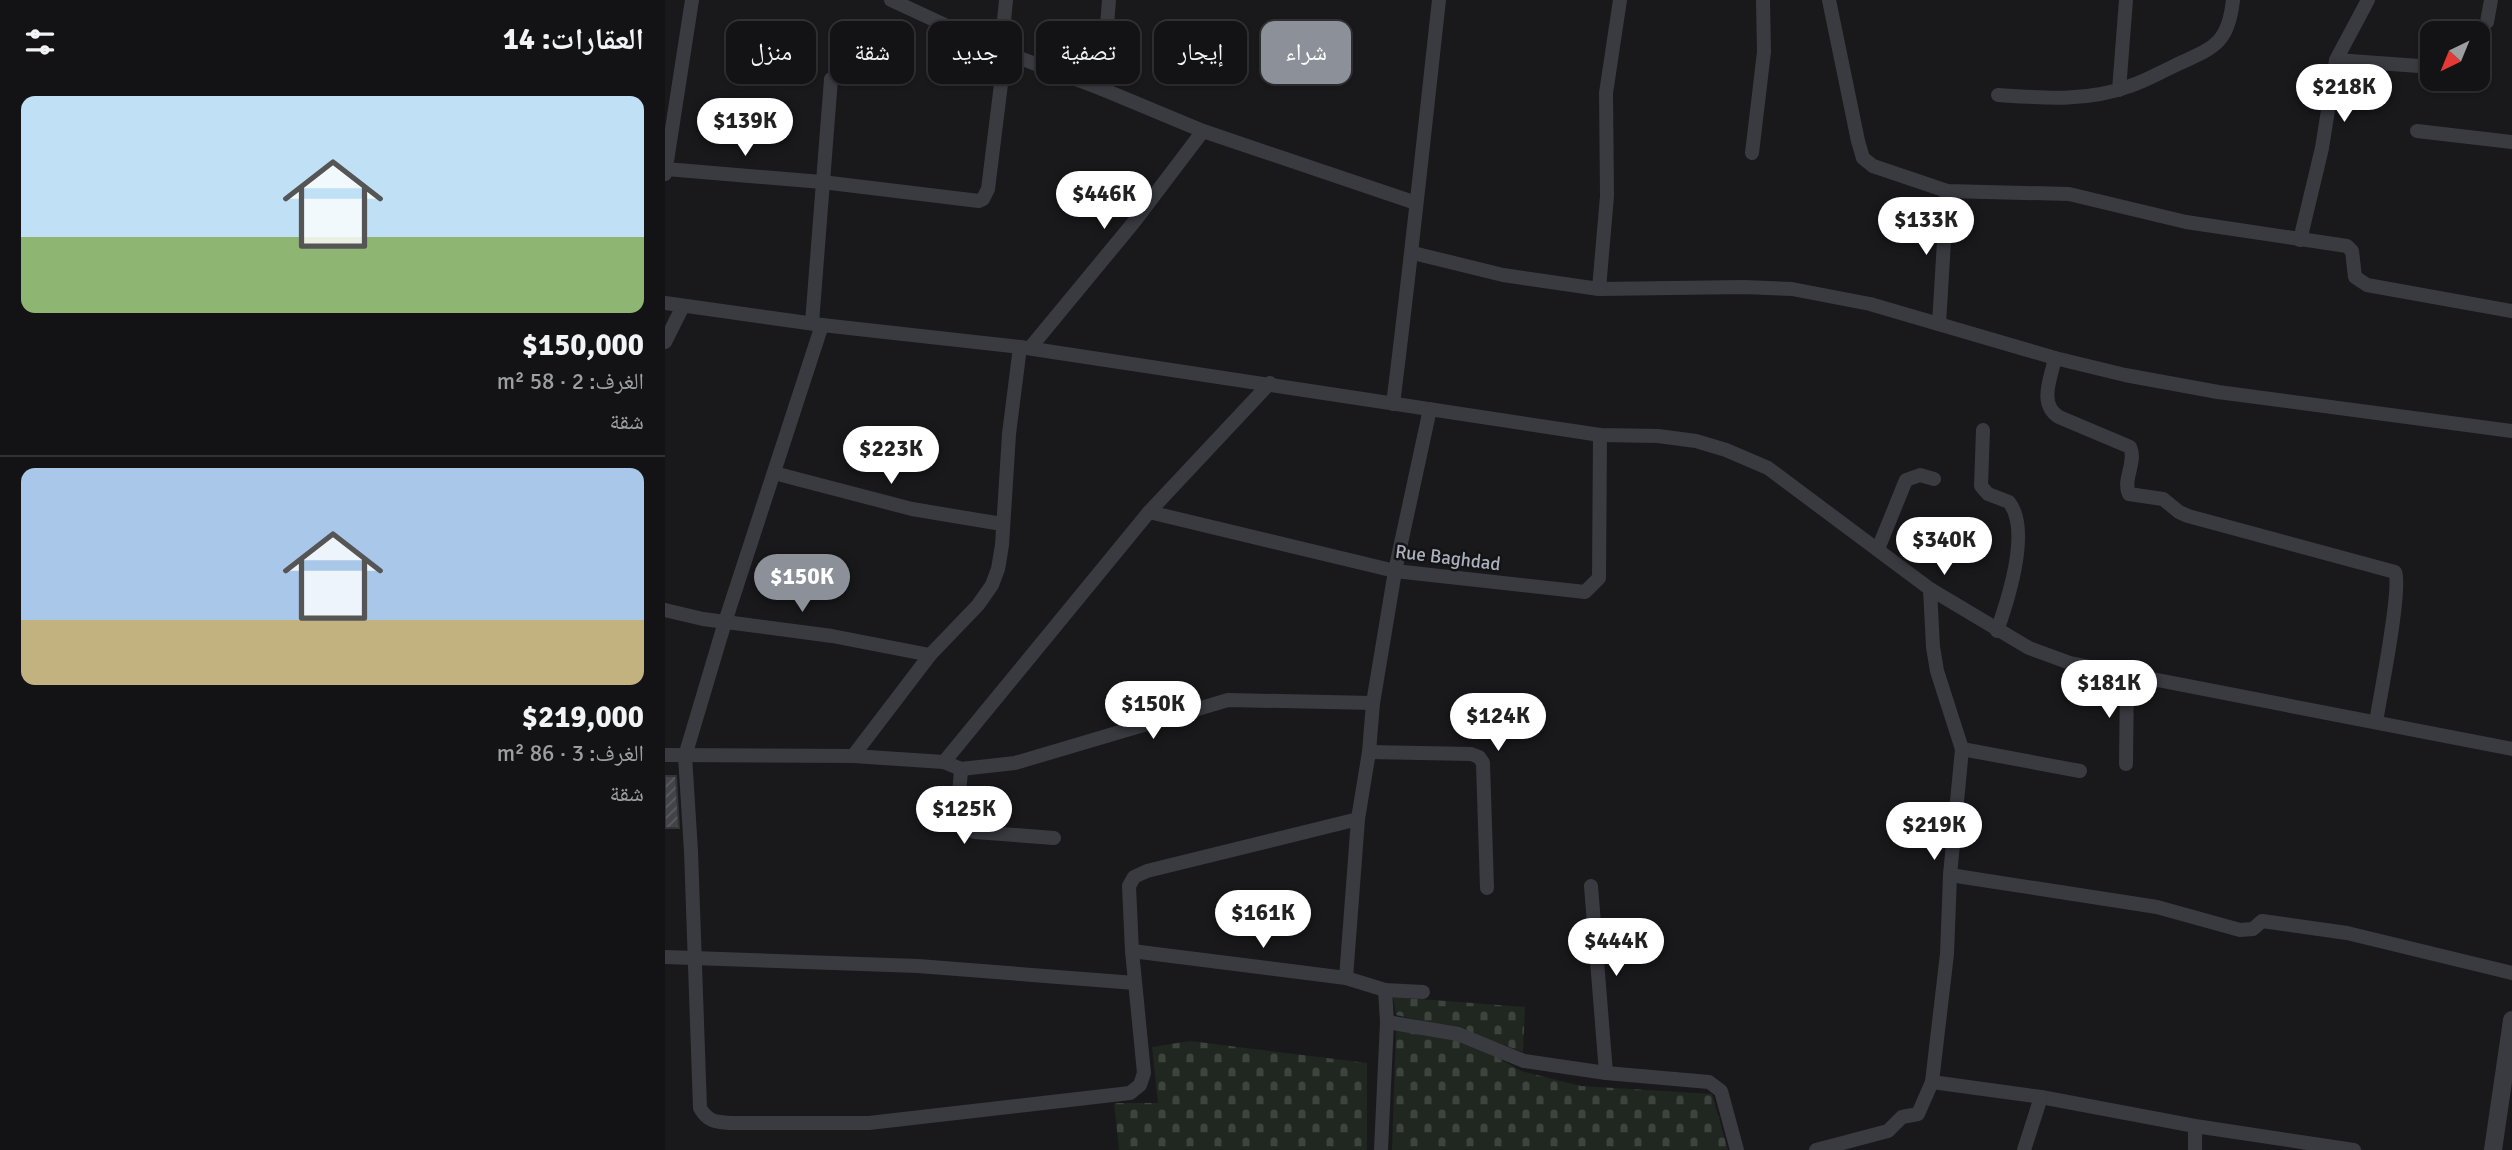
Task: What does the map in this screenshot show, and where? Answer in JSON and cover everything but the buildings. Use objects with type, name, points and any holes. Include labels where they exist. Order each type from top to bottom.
[{"type":"street","points":[[692,0],[665,171],[822,182],[974,202],[983,199],[988,189],[999,84]]},
{"type":"street","points":[[891,0],[936,21]]},
{"type":"street","points":[[1005,21],[1006,0]]},
{"type":"street","points":[[1102,89],[1109,0]]},
{"type":"street","points":[[1393,404],[1439,0]]},
{"type":"street","points":[[1599,289],[1607,196],[1606,93],[1620,0]]},
{"type":"street","points":[[1752,153],[1764,52],[1763,0]]},
{"type":"street","points":[[1829,0],[1863,158],[1881,169],[1947,191],[2069,194],[2186,222],[2349,247],[2352,251],[2355,277],[2367,285],[2512,311]]},
{"type":"street","points":[[2119,90],[2126,0]]},
{"type":"street","points":[[1998,95],[2059,99],[2095,96],[2119,90],[2200,54],[2216,43],[2227,31],[2233,0]]},
{"type":"street","points":[[2300,240],[2322,148],[2336,60],[2368,0]]},
{"type":"street","points":[[2487,21],[2491,0]]},
{"type":"street","points":[[1022,59],[1203,131],[1416,204]]},
{"type":"street","points":[[2336,60],[2420,66]]},
{"type":"street","points":[[831,84],[822,182],[817,324],[774,473],[685,756],[691,850],[699,1108],[705,1117],[711,1121],[731,1123],[869,1123],[1130,1093],[1140,1084],[1144,1073],[1132,951],[1129,886],[1134,877],[1147,871],[1358,819]]},
{"type":"street","points":[[853,756],[930,655],[978,605],[992,584],[1000,555],[1009,434],[1025,347],[1134,222],[1203,131]]},
{"type":"street","points":[[2417,131],[2512,142]]},
{"type":"street","points":[[1939,324],[1947,191]]},
{"type":"street","points":[[1412,253],[1503,275],[1599,289],[1744,286],[1791,289],[1870,304],[2055,358],[2125,375],[2218,392],[2512,431]]},
{"type":"street","points":[[665,303],[817,324],[1025,347],[1600,435],[1658,436],[1696,441],[1726,450],[1768,468],[1930,589],[2029,648],[2070,663],[2127,676],[2512,749]]},
{"type":"street","points":[[665,342],[683,306]]},
{"type":"street","points":[[2055,358],[2046,401],[2051,411],[2059,418],[2130,447],[2133,456],[2126,488],[2129,494],[2159,497],[2188,516],[2395,572],[2398,581],[2376,722]]},
{"type":"street","points":[[944,762],[1149,512],[1270,383]]},
{"type":"street","points":[[1346,978],[1358,819],[1369,752],[1373,703],[1395,571],[1430,409]]},
{"type":"street","points":[[1983,430],[1981,486],[1989,494],[2010,502],[2017,516],[2015,574],[1997,631]]},
{"type":"street","name":"Rue Baghdad","points":[[1149,512],[1395,571],[1585,592],[1599,579],[1600,435]]},
{"type":"street","points":[[774,473],[912,509],[1002,524]]},
{"type":"street","points":[[1878,549],[1906,480],[1920,475],[1934,479]]},
{"type":"street","points":[[1816,1150],[1888,1132],[1902,1117],[1918,1114],[1932,1083],[1947,954],[1950,875],[1962,749],[1937,671],[1930,589]]},
{"type":"street","points":[[665,610],[725,622],[832,636],[930,655]]},
{"type":"street","points":[[2126,764],[2127,676]]},
{"type":"street","points":[[665,755],[853,756],[944,762],[961,769],[1015,764],[1228,700],[1373,703]]},
{"type":"street","points":[[1962,749],[2080,771]]},
{"type":"street","points":[[1369,752],[1471,754],[1479,757],[1483,763],[1487,888]]},
{"type":"street","points":[[961,769],[958,815],[960,823],[966,829],[1054,838]]},
{"type":"street","points":[[1950,875],[2157,907],[2240,930],[2253,929],[2262,921],[2347,933],[2512,973]]},
{"type":"street","points":[[1591,886],[1606,1073]]},
{"type":"street","points":[[1132,951],[1346,978],[1385,990],[1423,992]]},
{"type":"street","points":[[665,957],[918,966],[1135,983]]},
{"type":"street","points":[[1381,1150],[1387,1022],[1385,990]]},
{"type":"street","points":[[2493,1150],[2512,1020]]},
{"type":"street","points":[[1387,1022],[1458,1034],[1524,1061],[1606,1073],[1709,1082],[1721,1091],[1737,1150]]},
{"type":"street","points":[[1932,1083],[2041,1097],[2195,1126],[2351,1150]]},
{"type":"street","points":[[2024,1150],[2041,1097]]},
{"type":"street","points":[[2195,1126],[2195,1150]]},
{"type":"green space","points":[[1393,997],[1525,1007],[1523,1052],[1464,1030],[1396,1015]]},
{"type":"green space","points":[[1396,1030],[1471,1042],[1521,1071],[1581,1086],[1712,1094],[1728,1150],[1392,1150]]},
{"type":"green space","points":[[1190,1041],[1367,1063],[1367,1150],[1119,1150],[1114,1103],[1158,1103],[1152,1047]]}]
